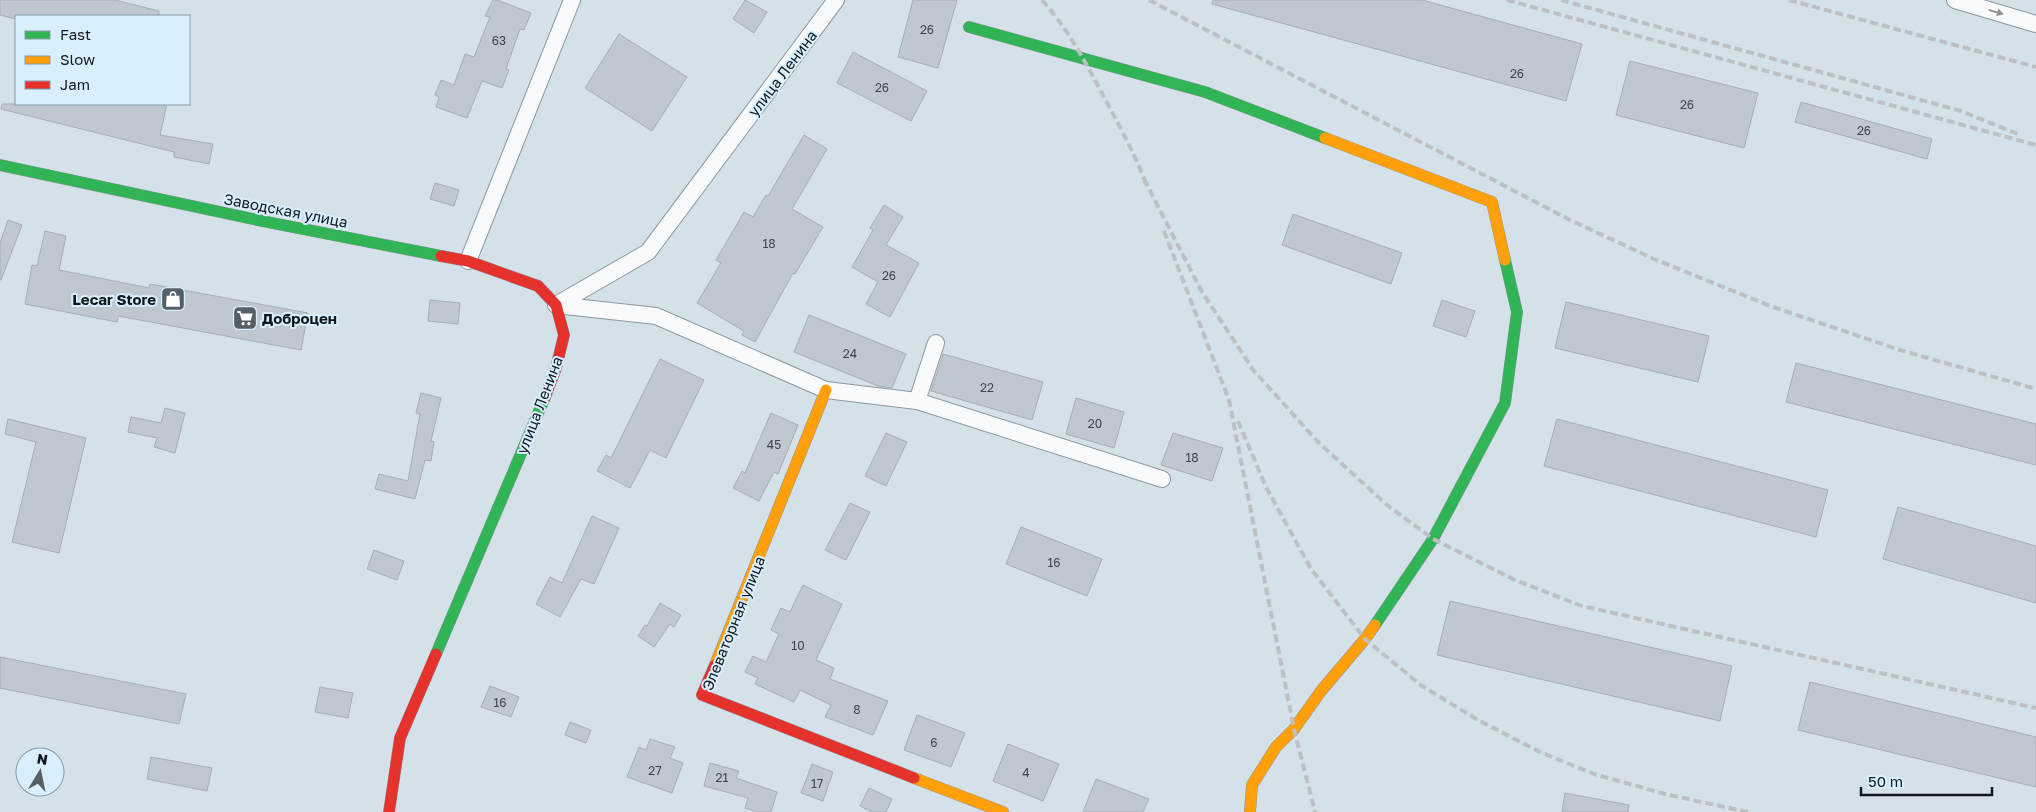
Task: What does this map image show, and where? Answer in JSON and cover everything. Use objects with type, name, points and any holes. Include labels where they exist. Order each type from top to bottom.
[{"type":"street","points":[[468,260],[572,0]]},
{"type":"street","name":"улица Ленина","points":[[389,812],[400,738],[542,406],[556,368],[564,335],[556,305],[648,252],[836,0]]},
{"type":"street","points":[[1955,0],[2036,24]]},
{"type":"street","points":[[969,27],[1205,92],[1492,202],[1517,312],[1505,403],[1433,539],[1365,639],[1321,691],[1294,729],[1276,747],[1256,777],[1252,785],[1250,812]]},
{"type":"street","name":"Заводская улица","points":[[0,165],[262,221],[468,260],[538,286],[556,305]]},
{"type":"street","points":[[556,305],[656,316],[826,390],[917,401],[1162,479]]},
{"type":"street","points":[[917,401],[936,343]]},
{"type":"street","name":"Элеваторная улица","points":[[826,390],[757,564],[702,695],[1003,812]]},
{"type":"building","points":[[0,0],[115,0],[159,11],[159,15],[15,15],[15,19],[0,15]]},
{"type":"building","points":[[493,0],[531,13],[524,30],[520,29],[506,69],[509,70],[502,88],[482,81],[467,118],[436,107],[439,97],[435,95],[441,80],[454,85],[465,54],[474,57],[490,17],[485,16]]},
{"type":"building","points":[[745,0],[767,12],[754,33],[733,19]]},
{"type":"building","points":[[913,0],[957,0],[938,68],[898,57]]},
{"type":"building","points":[[1213,0],[1422,0],[1582,44],[1566,101],[1212,4]]},
{"type":"building","points":[[619,34],[687,77],[652,131],[585,88]]},
{"type":"building","points":[[853,52],[927,91],[911,121],[837,83]]},
{"type":"building","points":[[1630,61],[1758,93],[1744,148],[1616,115]]},
{"type":"building","points":[[1801,102],[1932,139],[1927,159],[1795,122]]},
{"type":"building","points":[[2,104],[167,105],[160,135],[213,144],[209,164],[174,157],[174,152],[1,109]]},
{"type":"building","points":[[804,135],[827,149],[792,209],[823,227],[795,274],[793,273],[755,342],[742,335],[744,331],[697,303],[721,263],[716,260],[744,212],[753,217],[766,195],[768,196]]},
{"type":"building","points":[[435,183],[459,190],[454,206],[430,199]]},
{"type":"building","points":[[884,205],[903,217],[886,245],[919,263],[890,317],[866,304],[878,282],[852,267],[873,230],[870,228]]},
{"type":"building","points":[[1293,214],[1402,253],[1391,284],[1282,245]]},
{"type":"building","points":[[8,220],[22,225],[0,280],[0,243]]},
{"type":"building","points":[[45,231],[66,236],[59,270],[149,288],[150,284],[308,313],[301,350],[118,316],[117,322],[25,304],[32,265],[37,266]]},
{"type":"building","points":[[430,300],[460,303],[458,324],[428,321]]},
{"type":"building","points":[[1442,300],[1475,311],[1466,337],[1433,326]]},
{"type":"building","points":[[1566,302],[1709,336],[1698,382],[1555,348]]},
{"type":"building","points":[[809,315],[906,354],[892,388],[878,386],[794,352]]},
{"type":"building","points":[[943,354],[1043,382],[1032,420],[931,391]]},
{"type":"building","points":[[660,359],[704,380],[666,458],[650,450],[630,488],[597,471],[606,455],[611,458]]},
{"type":"building","points":[[1796,363],[2036,424],[2036,465],[1786,402]]},
{"type":"building","points":[[421,393],[441,398],[431,441],[434,442],[431,461],[425,460],[415,499],[375,489],[379,474],[408,481],[420,414],[416,413]]},
{"type":"building","points":[[1076,398],[1124,412],[1114,448],[1066,434]]},
{"type":"building","points":[[165,408],[185,413],[175,453],[154,447],[157,438],[128,432],[131,417],[161,423]]},
{"type":"building","points":[[771,413],[798,425],[778,474],[774,472],[759,501],[733,488],[742,471],[745,473]]},
{"type":"building","points":[[8,419],[86,438],[59,553],[12,542],[36,442],[5,434]]},
{"type":"building","points":[[1557,419],[1828,490],[1816,537],[1544,466]]},
{"type":"building","points":[[886,433],[907,442],[886,486],[865,476]]},
{"type":"building","points":[[1173,433],[1223,448],[1212,481],[1161,465]]},
{"type":"building","points":[[850,503],[870,512],[846,560],[825,550]]},
{"type":"building","points":[[1898,507],[2036,546],[2036,603],[1883,559]]},
{"type":"building","points":[[592,516],[619,528],[594,584],[581,579],[560,617],[536,604],[550,577],[562,583]]},
{"type":"building","points":[[1021,527],[1102,559],[1087,596],[1006,564]]},
{"type":"building","points":[[374,550],[404,561],[397,580],[367,569]]},
{"type":"building","points":[[803,585],[842,604],[816,660],[834,668],[830,679],[888,701],[873,735],[825,717],[831,705],[800,690],[794,702],[755,684],[758,678],[745,672],[753,656],[766,662],[779,634],[771,630],[781,608],[790,612]]},
{"type":"building","points":[[1450,601],[1732,666],[1720,721],[1437,655]]},
{"type":"building","points":[[660,603],[681,615],[674,627],[670,624],[654,647],[638,636],[645,625],[647,626]]},
{"type":"building","points":[[0,657],[186,694],[179,724],[0,688]]},
{"type":"building","points":[[1810,682],[2036,737],[2036,787],[1798,730]]},
{"type":"building","points":[[490,686],[519,697],[511,717],[481,707]]},
{"type":"building","points":[[320,687],[353,693],[348,718],[315,712]]},
{"type":"building","points":[[917,715],[965,733],[951,767],[904,750]]},
{"type":"building","points":[[570,722],[591,730],[586,743],[565,735]]},
{"type":"building","points":[[650,739],[675,747],[670,758],[683,763],[672,793],[627,777],[639,747],[646,750]]},
{"type":"building","points":[[1008,744],[1059,764],[1043,801],[993,781]]},
{"type":"building","points":[[151,757],[212,768],[207,791],[147,779]]},
{"type":"building","points":[[710,763],[739,771],[736,778],[777,792],[771,812],[758,812],[745,808],[748,798],[704,786]]},
{"type":"building","points":[[812,764],[833,772],[823,801],[801,793]]},
{"type":"building","points":[[1096,779],[1149,799],[1143,812],[1083,812]]},
{"type":"building","points":[[869,788],[892,799],[886,812],[872,812],[860,806]]},
{"type":"building","points":[[1565,793],[1629,805],[1628,812],[1562,812]]},
{"type":"railway","points":[[1042,0],[1068,34],[1083,59],[1126,140],[1146,184]]},
{"type":"railway","points":[[1149,0],[1570,220],[1654,259],[1773,307],[1900,350],[2036,389]]},
{"type":"railway","points":[[1507,0],[2036,145]]},
{"type":"railway","points":[[1561,0],[1961,111],[2018,134]]},
{"type":"railway","points":[[1789,0],[2036,67]]},
{"type":"railway","points":[[1144,179],[1202,292],[1254,371],[1318,442],[1387,505],[1433,539],[1515,580],[1582,606],[2036,708]]},
{"type":"railway","points":[[1164,231],[1229,400],[1294,729],[1315,812]]},
{"type":"railway","points":[[1238,421],[1266,487],[1311,569],[1365,639],[1422,686],[1478,720],[1540,752],[1594,774],[1665,794],[1748,812]]},
{"type":"traffic: fast","points":[[969,27],[1205,92],[1325,138]]},
{"type":"traffic: fast","points":[[0,165],[262,221],[441,256]]},
{"type":"traffic: fast","points":[[1375,625],[1433,539],[1505,403],[1517,312],[1505,260]]},
{"type":"traffic: fast","points":[[436,654],[545,397]]},
{"type":"traffic: slow","points":[[1325,138],[1492,202],[1505,260]]},
{"type":"traffic: slow","points":[[715,665],[826,390]]},
{"type":"traffic: slow","points":[[1250,812],[1252,785],[1276,747],[1294,729],[1321,691],[1375,625]]},
{"type":"traffic: slow","points":[[914,778],[1003,812]]},
{"type":"traffic: jam","points":[[441,256],[468,261],[538,286],[556,305],[564,335],[556,368],[545,397]]},
{"type":"traffic: jam","points":[[389,812],[400,738],[436,654]]},
{"type":"traffic: jam","points":[[715,665],[702,695],[914,778]]},
{"type":"place","name":"Lecar Store","points":[[173,299]]},
{"type":"place","name":"Доброцен","points":[[245,318]]}]
